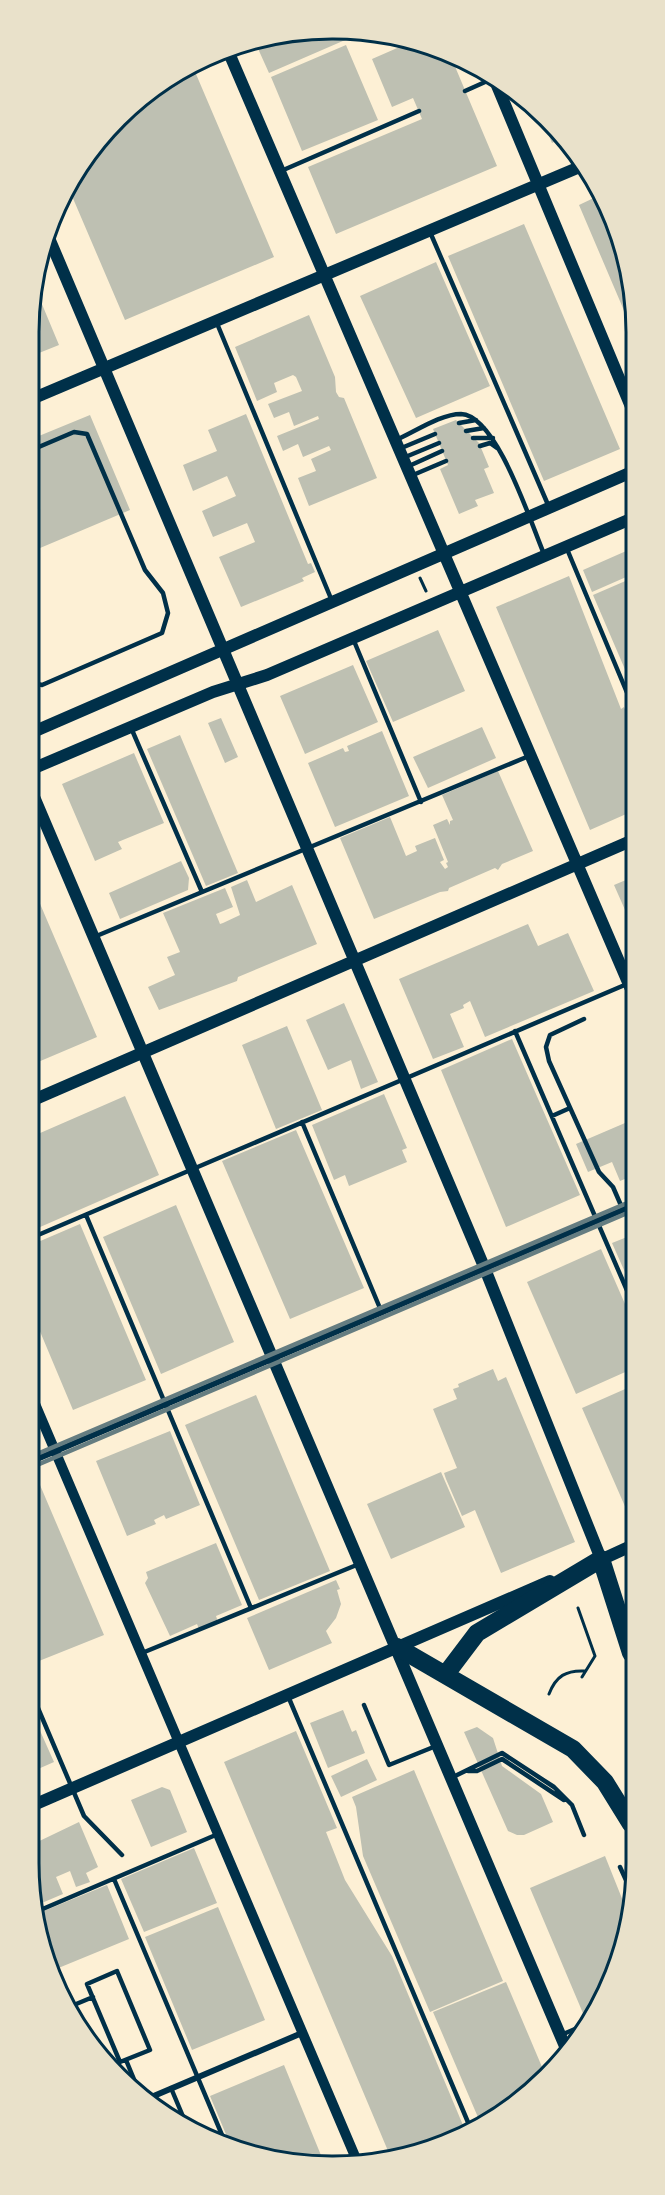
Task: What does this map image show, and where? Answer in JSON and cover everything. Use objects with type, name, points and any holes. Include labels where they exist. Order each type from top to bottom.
[{"type":"highway","points":[[446,1674],[477,1633],[601,1559],[626,1637]]},
{"type":"highway","points":[[397,1647],[573,1749],[605,1782],[626,1816]]},
{"type":"main road","points":[[231,57],[626,975]]},
{"type":"main road","points":[[498,90],[626,395]]},
{"type":"main road","points":[[39,396],[576,168]]},
{"type":"main road","points":[[52,246],[485,1269],[601,1559]]},
{"type":"main road","points":[[39,729],[626,474]]},
{"type":"main road","points":[[39,766],[213,692],[267,675],[626,521]]},
{"type":"main road","points":[[39,808],[563,2043]]},
{"type":"main road","points":[[39,1098],[626,843]]},
{"type":"main road","points":[[39,1802],[626,1549]]},
{"type":"street","points":[[39,1458],[626,1208]]},
{"type":"street","points":[[39,1413],[354,2155]]},
{"type":"street","points":[[155,2095],[302,2033]]},
{"type":"lane","points":[[465,91],[485,81]]},
{"type":"lane","points":[[280,172],[419,111]]},
{"type":"lane","points":[[429,230],[549,507]]},
{"type":"lane","points":[[216,321],[333,601]]},
{"type":"lane","points":[[403,458],[458,414],[476,420],[499,450],[545,556]]},
{"type":"lane","points":[[459,423],[476,420]]},
{"type":"lane","points":[[466,431],[484,428]]},
{"type":"lane","points":[[39,447],[74,432],[87,434],[145,570],[163,593],[168,614],[162,633],[39,684]]},
{"type":"lane","points":[[403,458],[435,434]]},
{"type":"lane","points":[[473,438],[492,438]]},
{"type":"lane","points":[[403,458],[439,443]]},
{"type":"lane","points":[[480,446],[490,443],[499,450]]},
{"type":"lane","points":[[403,458],[442,451]]},
{"type":"lane","points":[[403,458],[446,461]]},
{"type":"lane","points":[[566,547],[626,690]]},
{"type":"lane","points":[[352,638],[421,802]]},
{"type":"lane","points":[[131,728],[202,892]]},
{"type":"lane","points":[[94,937],[531,755]]},
{"type":"lane","points":[[39,1235],[515,1031],[626,988]]},
{"type":"lane","points":[[584,1019],[550,1035],[546,1047],[549,1061],[599,1172],[613,1187],[623,1209]]},
{"type":"lane","points":[[515,1031],[626,1288]]},
{"type":"lane","points":[[552,1116],[570,1108]]},
{"type":"lane","points":[[302,1122],[382,1313]]},
{"type":"lane","points":[[86,1215],[251,1608]]},
{"type":"lane","points":[[141,1654],[361,1563]]},
{"type":"lane","points":[[288,1694],[468,2123]]},
{"type":"lane","points":[[364,1705],[389,1765],[438,1744]]},
{"type":"lane","points":[[39,1711],[71,1788],[92,1827],[122,1856]]},
{"type":"lane","points":[[452,1778],[502,1753],[554,1787],[572,1805],[584,1835]]},
{"type":"lane","points":[[43,1909],[218,1834]]},
{"type":"lane","points":[[620,1867],[625,1878]]},
{"type":"lane","points":[[114,1879],[222,2135]]},
{"type":"lane","points":[[117,1971],[150,2050],[126,2060],[120,2062],[87,1984],[117,1971]]},
{"type":"lane","points":[[76,2004],[93,1997]]},
{"type":"lane","points":[[560,2035],[575,2029]]},
{"type":"lane","points":[[126,2060],[133,2078]]},
{"type":"lane","points":[[171,2088],[182,2115]]},
{"type":"path","points":[[420,577],[426,591]]},
{"type":"path","points":[[578,1608],[595,1656],[582,1677]]},
{"type":"path","points":[[549,1694],[559,1676],[576,1670],[585,1671]]},
{"type":"building","points":[[313,40],[346,40],[269,73],[258,49]]},
{"type":"building","points":[[346,45],[378,120],[302,151],[271,77]]},
{"type":"building","points":[[399,47],[455,66],[497,166],[336,234],[308,167],[422,119],[413,98],[392,107],[372,59]]},
{"type":"building","points":[[196,73],[274,257],[125,320],[72,197],[88,169],[125,125],[169,88]]},
{"type":"building","points":[[593,198],[604,220],[616,257],[625,313],[579,205]]},
{"type":"building","points":[[524,224],[620,449],[544,481],[448,256]]},
{"type":"building","points":[[436,262],[490,386],[416,418],[360,296]]},
{"type":"building","points":[[41,302],[59,345],[39,353]]},
{"type":"building","points":[[309,315],[335,377],[336,392],[339,397],[344,398],[377,478],[309,506],[298,478],[316,471],[311,459],[331,450],[329,446],[303,457],[298,444],[283,451],[277,436],[319,419],[318,416],[294,426],[289,412],[274,418],[268,404],[302,391],[296,377],[293,375],[274,383],[277,392],[257,401],[235,347]]},
{"type":"building","points":[[246,414],[308,564],[311,563],[315,572],[302,578],[304,581],[241,607],[219,557],[255,542],[247,523],[213,537],[202,511],[236,496],[227,476],[193,491],[183,465],[217,451],[208,430]]},
{"type":"building","points":[[90,415],[130,510],[39,548],[39,436]]},
{"type":"building","points":[[456,420],[479,443],[489,467],[484,469],[494,493],[475,500],[478,506],[459,514],[440,469],[448,465],[433,429]]},
{"type":"building","points":[[626,551],[626,577],[592,592],[583,570]]},
{"type":"building","points":[[569,576],[621,709],[624,707],[626,712],[626,814],[590,830],[496,607]]},
{"type":"building","points":[[626,581],[626,672],[593,595]]},
{"type":"building","points":[[438,630],[465,691],[393,722],[366,661]]},
{"type":"building","points":[[353,665],[378,722],[305,754],[280,696]]},
{"type":"building","points":[[221,718],[238,757],[225,763],[208,723]]},
{"type":"building","points":[[482,727],[496,758],[428,788],[413,757]]},
{"type":"building","points":[[382,731],[409,796],[335,827],[308,763],[343,748],[345,752],[349,751],[347,746]]},
{"type":"building","points":[[180,735],[238,873],[206,886],[147,749]]},
{"type":"building","points":[[134,753],[164,823],[118,842],[122,849],[95,861],[62,784]]},
{"type":"building","points":[[498,771],[533,851],[502,864],[498,870],[495,868],[449,888],[448,891],[440,892],[374,919],[340,838],[390,817],[406,856],[417,851],[415,846],[435,838],[444,860],[440,862],[445,869],[448,867],[446,863],[448,862],[433,825],[447,819],[450,825],[450,821],[453,820],[442,795]]},
{"type":"building","points":[[181,861],[189,878],[188,890],[120,919],[109,893]]},
{"type":"building","points":[[247,880],[256,902],[292,885],[317,944],[238,977],[237,981],[159,1010],[148,987],[175,975],[167,957],[180,952],[163,913],[225,888],[233,907],[216,914],[220,924],[223,923],[240,915],[231,887]]},
{"type":"building","points":[[626,880],[626,912],[614,885]]},
{"type":"building","points":[[39,901],[97,1037],[39,1062]]},
{"type":"building","points":[[528,924],[538,946],[568,933],[594,991],[485,1037],[470,1001],[463,1005],[464,1008],[450,1014],[464,1047],[433,1059],[399,979]]},
{"type":"building","points":[[344,1003],[378,1082],[361,1089],[351,1060],[328,1070],[306,1020]]},
{"type":"building","points":[[287,1026],[322,1110],[276,1129],[242,1045]]},
{"type":"building","points":[[512,1039],[580,1195],[506,1227],[441,1070]]},
{"type":"building","points":[[384,1094],[407,1148],[402,1150],[407,1162],[349,1186],[345,1175],[334,1180],[312,1125]]},
{"type":"building","points":[[125,1096],[159,1175],[39,1228],[39,1134]]},
{"type":"building","points":[[626,1123],[626,1178],[620,1181],[612,1162],[588,1172],[576,1144]]},
{"type":"building","points":[[296,1130],[364,1288],[290,1319],[222,1161]]},
{"type":"building","points":[[176,1205],[234,1342],[161,1374],[103,1237]]},
{"type":"building","points":[[80,1224],[146,1380],[73,1410],[39,1329],[39,1242]]},
{"type":"building","points":[[626,1237],[626,1274],[612,1243]]},
{"type":"building","points":[[601,1249],[626,1306],[626,1372],[576,1394],[527,1282]]},
{"type":"building","points":[[493,1369],[498,1381],[506,1377],[575,1542],[501,1573],[475,1510],[462,1516],[446,1479],[444,1473],[457,1468],[433,1409],[457,1399],[453,1389],[459,1387],[458,1384]]},
{"type":"building","points":[[626,1389],[626,1509],[582,1408]]},
{"type":"building","points":[[256,1395],[330,1571],[259,1600],[185,1425]]},
{"type":"building","points":[[170,1431],[200,1505],[166,1519],[164,1515],[154,1520],[156,1524],[127,1536],[96,1461]]},
{"type":"building","points":[[441,1472],[465,1527],[391,1559],[367,1504]]},
{"type":"building","points":[[39,1485],[104,1635],[39,1661]]},
{"type":"building","points":[[216,1543],[242,1605],[216,1616],[218,1622],[199,1629],[197,1624],[170,1636],[145,1583],[148,1578],[146,1572]]},
{"type":"building","points":[[336,1580],[340,1589],[337,1590],[341,1604],[336,1618],[326,1631],[332,1643],[269,1670],[247,1618]]},
{"type":"building","points":[[343,1710],[352,1732],[356,1730],[365,1753],[328,1768],[310,1723]]},
{"type":"building","points":[[477,1727],[493,1738],[502,1766],[541,1794],[553,1822],[524,1835],[508,1831],[464,1732]]},
{"type":"building","points":[[39,1728],[54,1762],[39,1769]]},
{"type":"building","points":[[296,1731],[337,1828],[326,1832],[345,1880],[392,1956],[463,2125],[427,2140],[388,2150],[224,1762]]},
{"type":"building","points":[[367,1759],[377,1780],[341,1797],[331,1776]]},
{"type":"building","points":[[414,1770],[503,1981],[430,2012],[363,1856],[356,1807],[352,1797]]},
{"type":"building","points":[[162,1787],[170,1790],[187,1832],[151,1847],[131,1800]]},
{"type":"building","points":[[79,1822],[98,1867],[86,1873],[90,1882],[76,1887],[70,1871],[56,1877],[63,1894],[42,1903],[39,1841]]},
{"type":"building","points":[[194,1848],[217,1903],[144,1932],[121,1879]]},
{"type":"building","points":[[605,1856],[623,1901],[616,1938],[604,1975],[584,2015],[530,1888]]},
{"type":"building","points":[[107,1885],[129,1939],[59,1968],[44,1911]]},
{"type":"building","points":[[218,1907],[265,2020],[192,2050],[145,1937]]},
{"type":"building","points":[[506,1982],[542,2068],[496,2107],[478,2117],[433,2012]]},
{"type":"building","points":[[284,2065],[321,2155],[275,2150],[227,2136],[210,2096]]},
{"type":"railway","points":[[39,1453],[626,1204]]},
{"type":"railway","points":[[39,1464],[626,1214]]}]
